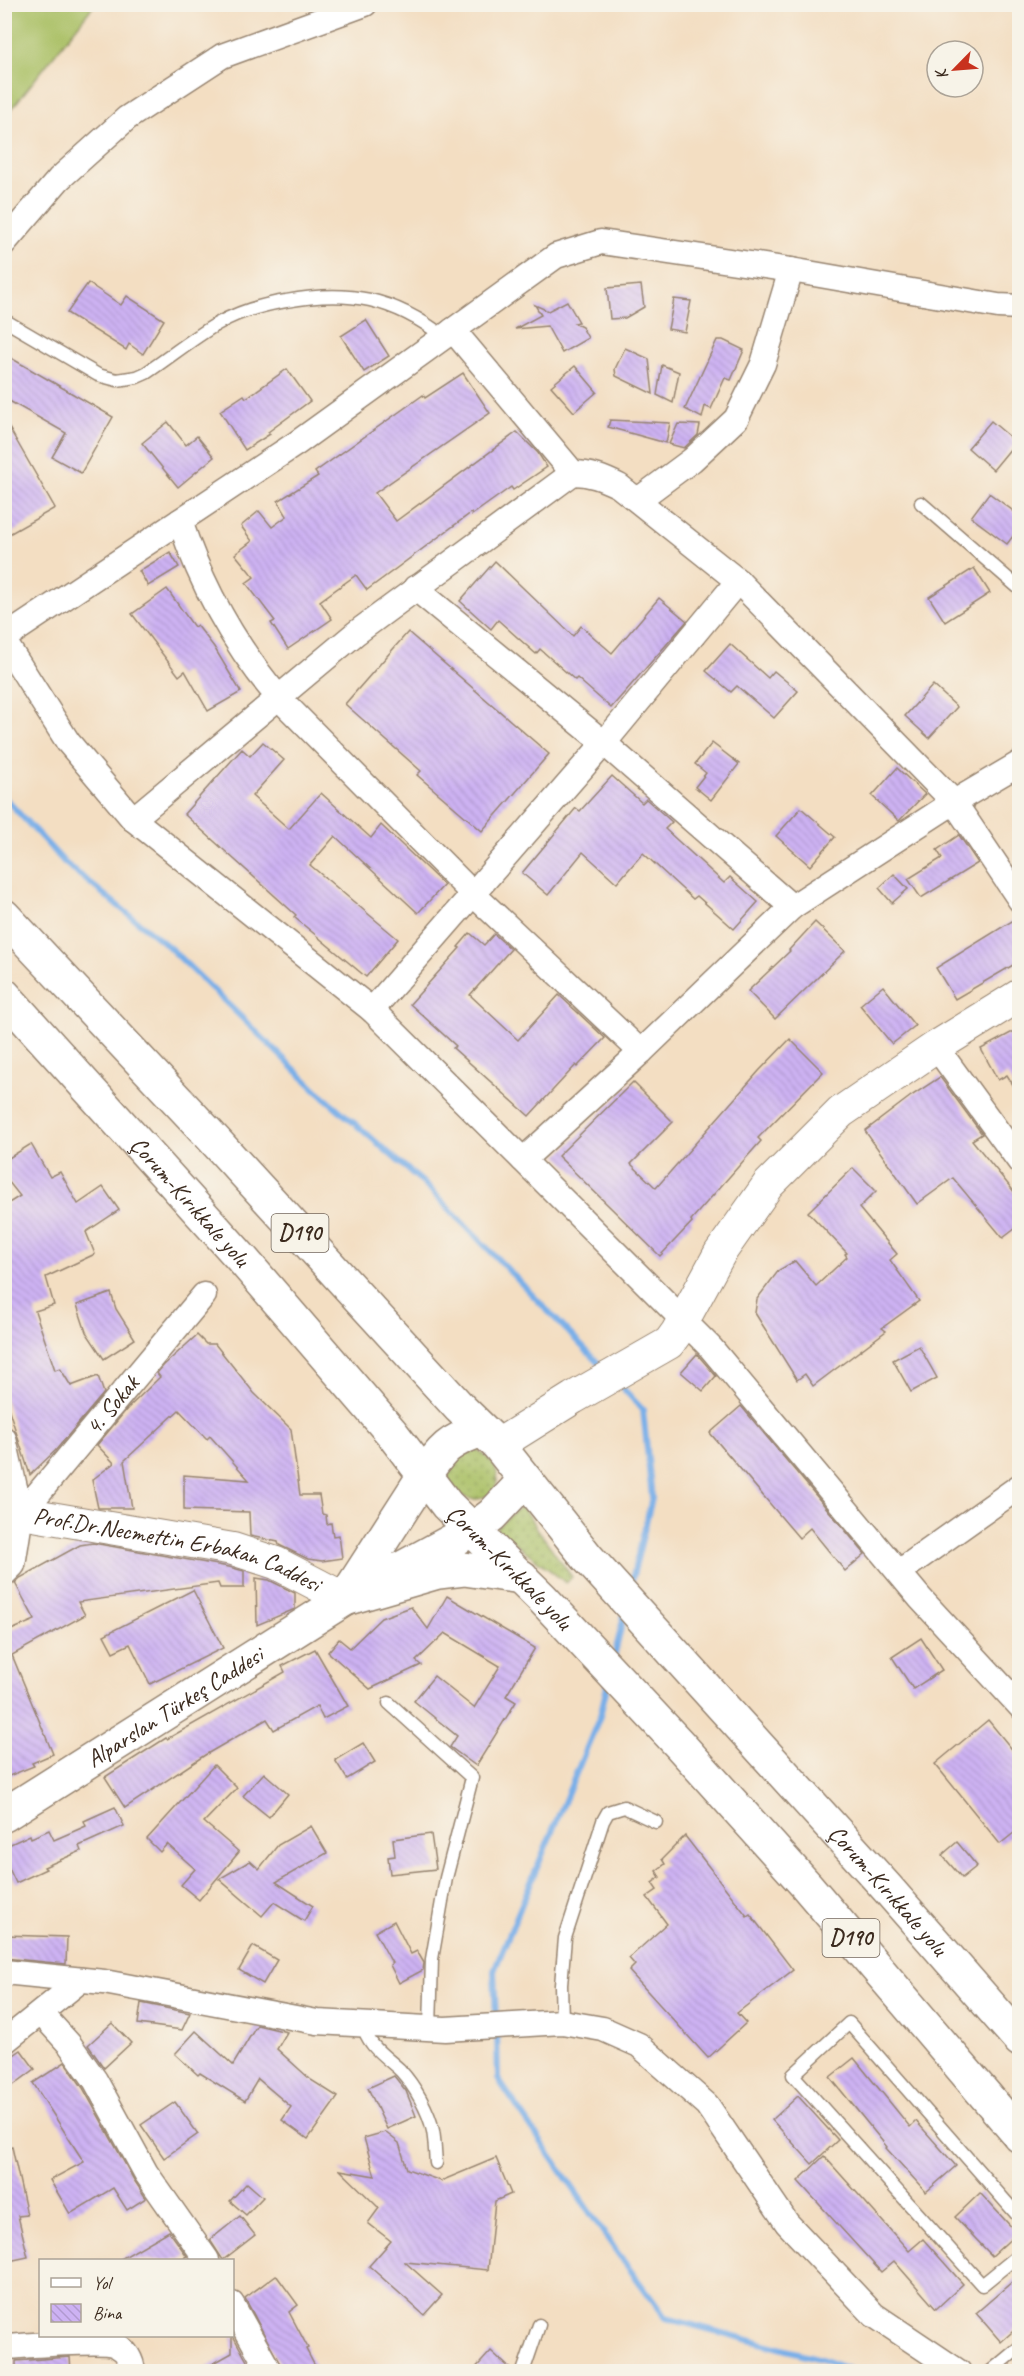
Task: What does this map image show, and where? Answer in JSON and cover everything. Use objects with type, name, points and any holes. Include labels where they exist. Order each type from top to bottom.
[{"type":"main road","name":"Çorum-Kırıkkale yolu","points":[[4,916],[490,1438],[587,1557],[887,1888],[1020,2040]]},
{"type":"main road","name":"Çorum-Kırıkkale yolu","points":[[4,995],[243,1260],[391,1432],[423,1477],[459,1518],[532,1588],[679,1744],[806,1885],[1020,2136]]},
{"type":"main road","points":[[345,1599],[439,1454],[454,1440],[490,1438]]},
{"type":"main road","points":[[345,1599],[472,1530],[492,1515],[525,1480]]},
{"type":"main road","points":[[345,1599],[438,1572],[464,1569],[532,1588]]},
{"type":"main road","name":"Alparslan Türkeş Caddesi","points":[[4,1815],[345,1599]]},
{"type":"street","points":[[4,243],[59,179],[137,112],[222,56],[364,4]]},
{"type":"street","points":[[1020,325],[1009,307],[791,270],[601,242],[556,256],[297,443],[4,639],[68,742],[132,819],[372,1010],[523,1160],[676,1332],[711,1348],[899,1572],[1020,1706]]},
{"type":"street","points":[[638,500],[692,460],[736,419],[763,364],[791,270]]},
{"type":"street","points":[[449,334],[573,473]]},
{"type":"street","points":[[132,819],[356,633],[573,473],[585,473],[601,477],[619,486],[738,581],[954,802],[1020,900]]},
{"type":"street","points":[[180,521],[204,585],[220,615],[250,662],[278,697],[473,894],[641,1052]]},
{"type":"street","points":[[372,1010],[604,743],[738,581]]},
{"type":"street","points":[[415,588],[604,743],[792,907]]},
{"type":"street","points":[[523,1160],[641,1052],[792,907],[954,802],[1020,763]]},
{"type":"street","points":[[490,1438],[573,1398],[676,1332],[720,1253],[768,1185],[841,1112],[936,1047],[1020,995]]},
{"type":"street","points":[[936,1047],[1020,1162]]},
{"type":"street","name":"4. Sokak","points":[[13,1512],[204,1295]]},
{"type":"street","points":[[4,1439],[13,1512],[13,1565],[4,1574]]},
{"type":"street","points":[[899,1572],[1020,1486]]},
{"type":"street","name":"Prof.Dr.Necmettin Erbakan Caddesi","points":[[13,1512],[232,1548],[276,1563],[345,1599]]},
{"type":"street","points":[[4,1972],[81,1980],[316,2022],[438,2028],[562,2022],[603,2029],[639,2045],[707,2105],[787,2223],[874,2315],[946,2361],[959,2372]]},
{"type":"street","points":[[4,2043],[81,1980]]},
{"type":"street","points":[[41,2013],[70,2046],[95,2080],[146,2173],[206,2259]]},
{"type":"street","points":[[234,2308],[270,2372]]},
{"type":"street","points":[[4,2347],[109,2343],[125,2352],[130,2359],[133,2372]]},
{"type":"lane","points":[[4,320],[89,370],[117,380],[146,373],[218,324],[245,311],[298,299],[350,296],[369,298],[406,312],[449,334]]},
{"type":"lane","points":[[921,503],[1020,589]]},
{"type":"lane","points":[[389,1703],[471,1778],[446,1878],[432,1959],[438,2028]]},
{"type":"lane","points":[[562,2022],[561,1985],[566,1938],[603,1821],[608,1812],[624,1807],[656,1822]]},
{"type":"lane","points":[[1020,2218],[849,2023],[793,2075],[982,2285],[1020,2254]]},
{"type":"lane","points":[[363,2024],[369,2040],[401,2071],[422,2104],[433,2130],[436,2163]]},
{"type":"lane","points":[[523,2372],[539,2325]]},
{"type":"lane","points":[[990,2372],[1020,2347]]},
{"type":"green space","points":[[4,5],[94,5],[5,117]]},
{"type":"green space","points":[[473,1449],[482,1452],[495,1468],[496,1486],[484,1498],[465,1497],[455,1491],[448,1478],[451,1462]]},
{"type":"green space","points":[[521,1506],[572,1577],[566,1583],[496,1528]]},
{"type":"building","points":[[88,283],[121,305],[127,296],[164,320],[143,354],[129,344],[126,350],[67,313]]},
{"type":"building","points":[[641,285],[644,307],[625,318],[610,319],[607,288]]},
{"type":"building","points":[[674,299],[691,301],[685,332],[668,329]]},
{"type":"building","points":[[567,301],[579,322],[574,323],[582,327],[588,338],[562,353],[547,326],[515,329],[541,315],[535,305],[548,311]]},
{"type":"building","points":[[366,320],[389,356],[364,372],[341,336]]},
{"type":"building","points":[[717,340],[723,340],[744,350],[731,380],[725,378],[711,409],[705,406],[702,418],[685,409]]},
{"type":"building","points":[[625,348],[649,359],[653,394],[616,376],[615,369]]},
{"type":"building","points":[[4,354],[113,417],[81,473],[52,457],[66,433],[4,398]]},
{"type":"building","points":[[662,365],[679,372],[673,403],[657,395]]},
{"type":"building","points":[[575,366],[597,392],[574,412],[551,386]]},
{"type":"building","points":[[287,369],[310,401],[268,432],[270,434],[245,450],[220,411],[244,395],[246,398]]},
{"type":"building","points":[[463,373],[490,413],[375,493],[396,521],[517,432],[538,453],[547,467],[513,490],[511,487],[472,515],[471,513],[367,590],[356,575],[320,601],[332,619],[288,649],[271,623],[275,621],[246,583],[254,577],[235,554],[252,541],[241,526],[259,511],[272,527],[287,516],[278,501],[318,476],[315,472],[423,395],[425,398]]},
{"type":"building","points":[[4,419],[55,508],[4,537]]},
{"type":"building","points":[[610,420],[670,423],[666,443],[608,427]]},
{"type":"building","points":[[991,421],[1016,442],[993,470],[968,448]]},
{"type":"building","points":[[168,422],[186,445],[197,436],[214,457],[178,487],[142,443]]},
{"type":"building","points":[[678,424],[700,425],[698,435],[684,448],[669,444]]},
{"type":"building","points":[[989,493],[1020,516],[1020,527],[1007,544],[971,517]]},
{"type":"building","points":[[170,552],[179,567],[148,586],[139,571]]},
{"type":"building","points":[[495,561],[573,636],[581,626],[612,653],[659,598],[687,621],[611,708],[540,649],[536,654],[498,620],[491,629],[460,601]]},
{"type":"building","points":[[974,568],[990,593],[945,622],[929,597]]},
{"type":"building","points":[[167,589],[194,627],[197,625],[214,647],[241,692],[208,711],[185,671],[179,676],[132,614]]},
{"type":"building","points":[[408,632],[549,754],[482,831],[417,775],[421,771],[345,704]]},
{"type":"building","points":[[730,644],[768,678],[774,671],[798,691],[774,718],[737,686],[731,692],[706,671]]},
{"type":"building","points":[[933,685],[957,707],[929,738],[905,716]]},
{"type":"building","points":[[263,742],[284,760],[252,796],[289,829],[321,793],[371,838],[381,825],[444,885],[418,913],[335,836],[310,865],[398,939],[366,977],[294,917],[296,915],[184,814],[242,749],[250,756]]},
{"type":"building","points":[[712,743],[739,764],[711,800],[695,787],[706,773],[695,764]]},
{"type":"building","points":[[897,768],[925,794],[899,821],[872,796]]},
{"type":"building","points":[[612,776],[642,803],[646,799],[672,822],[665,829],[724,883],[730,877],[758,902],[734,929],[697,896],[693,899],[643,853],[617,883],[583,852],[548,895],[522,873],[576,808],[580,811]]},
{"type":"building","points":[[801,808],[835,837],[810,866],[776,836]]},
{"type":"building","points":[[959,835],[978,863],[921,898],[908,879],[942,858],[937,850]]},
{"type":"building","points":[[894,874],[908,889],[892,903],[879,888]]},
{"type":"building","points":[[1020,916],[1020,961],[955,999],[936,968]]},
{"type":"building","points":[[815,922],[845,951],[775,1019],[748,991],[790,951]]},
{"type":"building","points":[[470,933],[484,945],[494,934],[511,949],[470,995],[518,1040],[559,995],[605,1038],[577,1067],[576,1065],[529,1116],[453,1048],[456,1046],[410,1004],[460,948],[458,947]]},
{"type":"building","points":[[883,986],[915,1026],[892,1044],[860,1005]]},
{"type":"building","points":[[1020,1028],[1020,1096],[1007,1075],[998,1080],[981,1049]]},
{"type":"building","points":[[790,1039],[823,1072],[758,1138],[761,1141],[660,1256],[558,1156],[633,1082],[673,1122],[631,1164],[656,1188]]},
{"type":"building","points":[[940,1077],[982,1134],[972,1140],[1020,1199],[1020,1225],[1003,1238],[953,1178],[917,1204],[865,1131]]},
{"type":"building","points":[[31,1144],[50,1177],[60,1172],[78,1204],[103,1187],[119,1210],[86,1232],[95,1254],[46,1277],[54,1305],[35,1311],[55,1370],[60,1368],[71,1386],[98,1376],[104,1393],[55,1451],[30,1475],[4,1395],[4,1206],[20,1196],[4,1176],[4,1161]]},
{"type":"building","points":[[853,1168],[876,1191],[859,1208],[897,1254],[890,1260],[919,1301],[882,1328],[886,1331],[813,1386],[805,1374],[797,1380],[755,1313],[757,1299],[779,1270],[795,1261],[816,1286],[847,1257],[845,1254],[847,1253],[808,1212]]},
{"type":"building","points":[[111,1293],[116,1309],[135,1339],[104,1359],[86,1332],[77,1305]]},
{"type":"building","points":[[197,1335],[206,1344],[215,1344],[254,1393],[291,1429],[300,1495],[319,1495],[322,1514],[326,1515],[327,1524],[331,1523],[333,1536],[339,1535],[342,1558],[322,1561],[308,1559],[279,1545],[278,1542],[250,1536],[249,1512],[184,1510],[184,1475],[249,1480],[210,1436],[207,1439],[179,1410],[124,1461],[132,1508],[98,1508],[92,1480],[114,1463],[97,1445],[127,1409],[160,1377],[157,1373],[164,1365]]},
{"type":"building","points":[[919,1346],[937,1378],[911,1392],[893,1360]]},
{"type":"building","points":[[697,1354],[716,1376],[703,1391],[681,1372]]},
{"type":"building","points":[[741,1406],[865,1554],[845,1571],[810,1528],[799,1538],[710,1433]]},
{"type":"building","points":[[93,1543],[244,1571],[244,1588],[220,1588],[218,1583],[78,1602],[85,1615],[12,1655],[53,1754],[32,1763],[34,1766],[4,1778],[4,1633],[35,1620],[15,1583],[80,1545]]},
{"type":"building","points":[[256,1578],[269,1580],[295,1593],[295,1609],[257,1625]]},
{"type":"building","points":[[193,1590],[223,1648],[150,1684],[130,1644],[113,1652],[104,1635]]},
{"type":"building","points":[[447,1596],[535,1648],[506,1696],[516,1702],[476,1766],[450,1747],[457,1736],[414,1701],[434,1676],[474,1708],[500,1666],[445,1633],[416,1661],[421,1665],[370,1689],[328,1652],[339,1639],[350,1648],[381,1618],[411,1607],[428,1629]]},
{"type":"building","points":[[921,1638],[942,1670],[913,1689],[892,1657]]},
{"type":"building","points":[[315,1649],[348,1706],[323,1719],[317,1706],[274,1730],[267,1719],[205,1755],[125,1808],[105,1777],[166,1738],[285,1672],[282,1666]]},
{"type":"building","points":[[988,1720],[1020,1759],[1020,1828],[1000,1844],[935,1764]]},
{"type":"building","points":[[363,1743],[375,1762],[347,1779],[335,1760]]},
{"type":"building","points":[[214,1765],[237,1788],[204,1822],[239,1852],[199,1900],[181,1885],[195,1869],[167,1844],[160,1852],[147,1839]]},
{"type":"building","points":[[264,1773],[288,1794],[269,1817],[243,1796]]},
{"type":"building","points":[[115,1807],[124,1826],[79,1846],[81,1851],[44,1867],[46,1869],[16,1883],[4,1858],[4,1847],[30,1835],[31,1838],[49,1830],[54,1840],[86,1826],[84,1821]]},
{"type":"building","points":[[311,1826],[327,1853],[276,1882],[313,1906],[304,1921],[274,1902],[262,1916],[219,1879],[250,1861],[259,1869],[278,1845]]},
{"type":"building","points":[[431,1834],[436,1869],[390,1874],[388,1857],[395,1856],[393,1839]]},
{"type":"building","points":[[685,1836],[747,1916],[750,1914],[793,1970],[737,2013],[746,2023],[708,2058],[629,1971],[635,1965],[629,1958],[667,1924],[647,1897],[657,1890],[652,1883],[660,1877],[656,1871],[665,1864],[662,1859]]},
{"type":"building","points":[[957,1842],[977,1866],[962,1878],[942,1855]]},
{"type":"building","points":[[394,1921],[411,1954],[417,1951],[424,1963],[423,1970],[399,1983],[390,1965],[392,1963],[375,1932]]},
{"type":"building","points":[[4,1935],[67,1937],[66,1964],[4,1958]]},
{"type":"building","points":[[253,1946],[277,1960],[263,1984],[239,1970]]},
{"type":"building","points":[[141,2003],[190,2013],[182,2030],[138,2024]]},
{"type":"building","points":[[112,2023],[131,2043],[104,2068],[88,2045]]},
{"type":"building","points":[[257,2025],[287,2032],[277,2049],[311,2080],[338,2097],[308,2139],[282,2120],[291,2107],[258,2079],[245,2101],[200,2073],[198,2075],[175,2054],[196,2031],[233,2065]]},
{"type":"building","points":[[21,2050],[35,2069],[4,2092],[4,2062]]},
{"type":"building","points":[[854,2058],[910,2127],[916,2121],[956,2166],[926,2192],[886,2148],[830,2077]]},
{"type":"building","points":[[65,2062],[83,2088],[146,2198],[127,2210],[113,2188],[70,2214],[50,2180],[84,2162],[33,2083]]},
{"type":"building","points":[[394,2076],[406,2091],[416,2116],[387,2129],[368,2088]]},
{"type":"building","points":[[798,2096],[838,2140],[812,2164],[772,2120]]},
{"type":"building","points":[[175,2102],[198,2134],[164,2158],[141,2125]]},
{"type":"building","points":[[385,2132],[399,2143],[407,2169],[441,2181],[496,2158],[511,2194],[495,2201],[488,2270],[405,2262],[442,2295],[424,2315],[369,2266],[391,2241],[368,2223],[379,2208],[340,2170],[375,2176],[364,2138]]},
{"type":"building","points":[[12,2147],[27,2215],[18,2216],[28,2257],[4,2262],[4,2148]]},
{"type":"building","points":[[824,2156],[909,2251],[923,2239],[963,2284],[936,2309],[894,2261],[881,2272],[798,2181]]},
{"type":"building","points":[[247,2183],[263,2197],[246,2215],[230,2201]]},
{"type":"building","points":[[980,2193],[1017,2233],[992,2256],[955,2217]]},
{"type":"building","points":[[240,2216],[255,2235],[224,2259],[210,2240]]},
{"type":"building","points":[[169,2231],[187,2256],[182,2259],[121,2259]]},
{"type":"building","points":[[276,2275],[298,2305],[289,2312],[318,2372],[284,2372],[245,2298]]},
{"type":"building","points":[[1020,2275],[1020,2325],[1001,2342],[976,2313]]},
{"type":"building","points":[[234,2337],[253,2372],[198,2372],[232,2353]]},
{"type":"building","points":[[491,2351],[514,2372],[472,2372]]},
{"type":"building","points":[[70,2357],[71,2372],[16,2372],[16,2361]]},
{"type":"waterway","points":[[4,797],[65,863],[169,947],[316,1090],[427,1186],[604,1369]]},
{"type":"waterway","points":[[618,1383],[643,1410],[652,1498],[630,1588]]},
{"type":"waterway","points":[[614,1658],[624,1615]]},
{"type":"waterway","points":[[496,2022],[494,1971],[600,1716],[608,1682]]},
{"type":"waterway","points":[[497,2032],[498,2079],[619,2255],[666,2318],[821,2359],[857,2372]]}]
